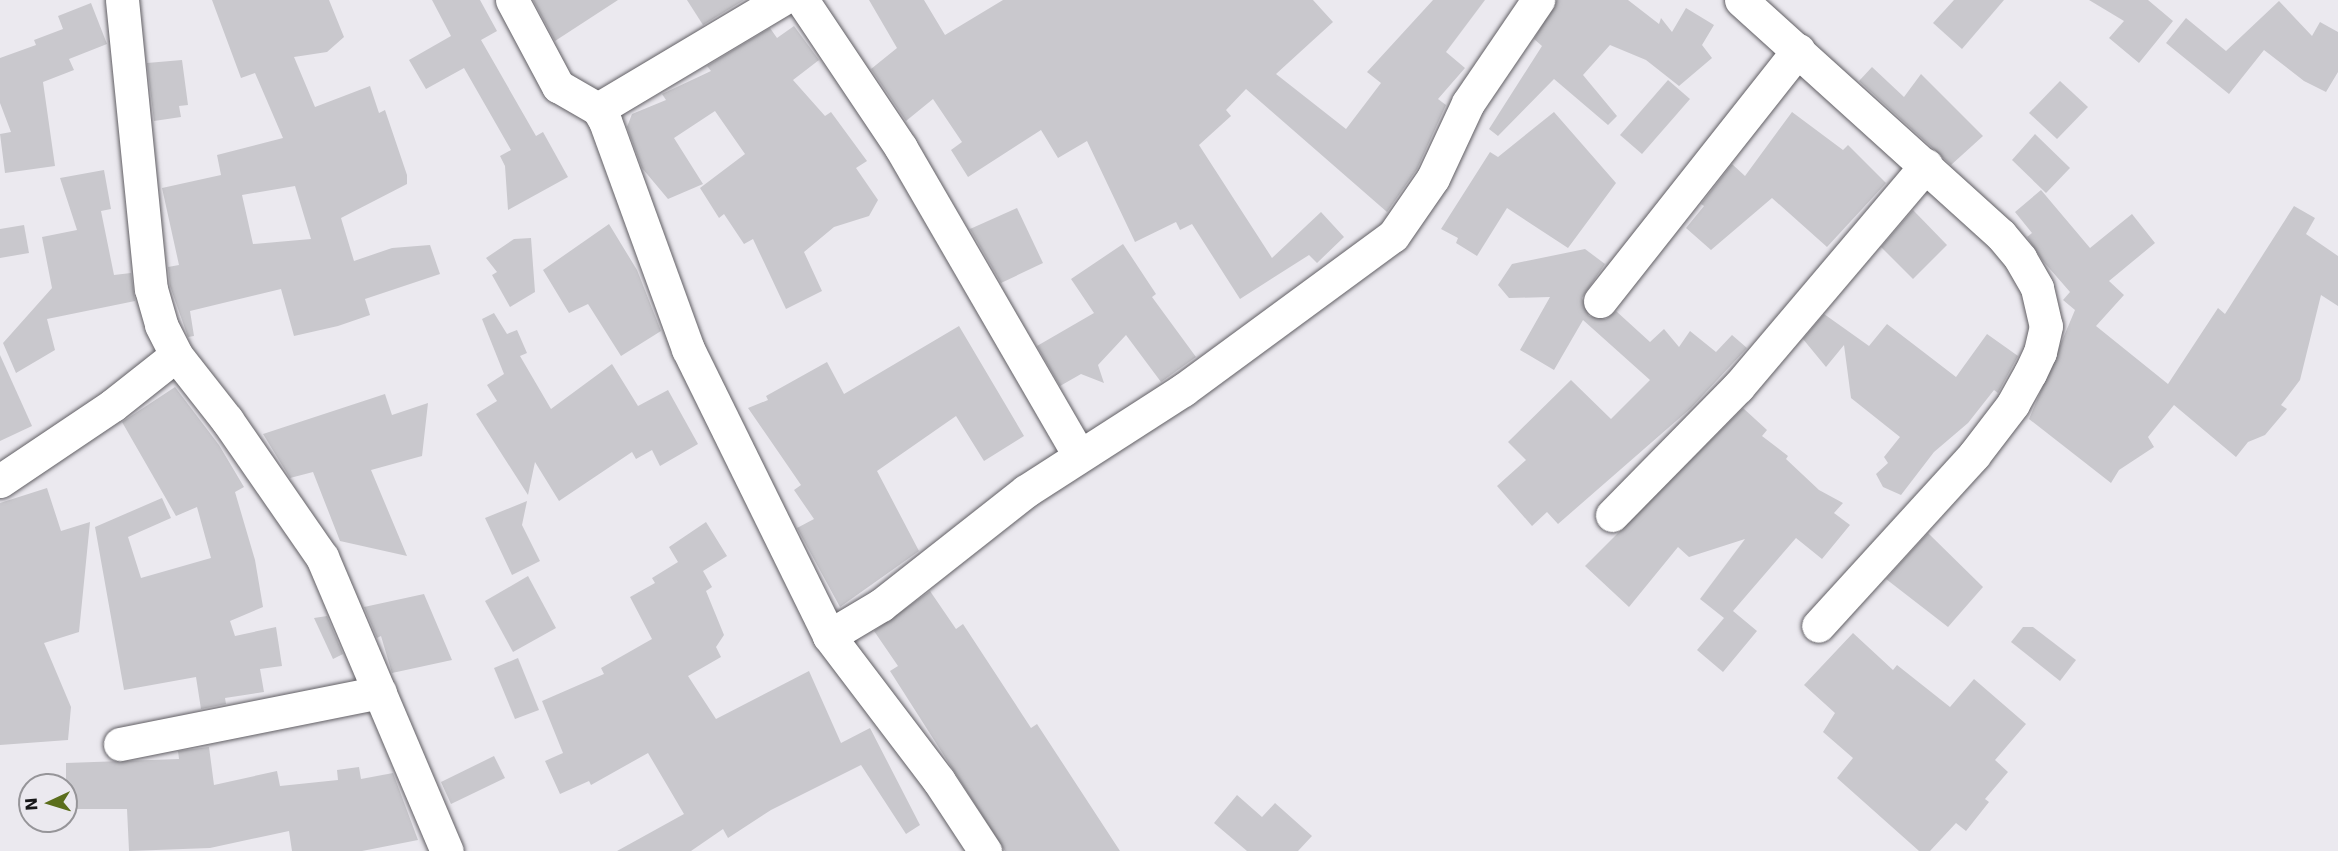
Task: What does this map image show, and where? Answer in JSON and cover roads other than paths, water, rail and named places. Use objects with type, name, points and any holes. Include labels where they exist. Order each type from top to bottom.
[{"type":"street","points":[[122,0],[151,289],[176,355],[227,420],[322,557],[447,851]]},
{"type":"street","points":[[512,0],[558,86],[598,109],[688,349],[829,636],[939,780],[985,851]]},
{"type":"street","points":[[598,109],[781,0]]},
{"type":"street","points":[[802,0],[901,148],[1079,455]]},
{"type":"street","points":[[829,636],[881,605],[927,566],[1079,455],[1183,390],[1393,236],[1432,178],[1468,103],[1538,0]]},
{"type":"street","points":[[1741,0],[1926,165],[2020,258],[2042,304],[2046,326],[2040,352],[2013,404],[1974,455],[1818,626]]},
{"type":"street","points":[[1600,301],[1798,50]]},
{"type":"street","points":[[1612,515],[1738,387],[1926,165]]},
{"type":"street","points":[[0,481],[113,405],[176,355]]},
{"type":"street","points":[[120,744],[380,692]]}]
